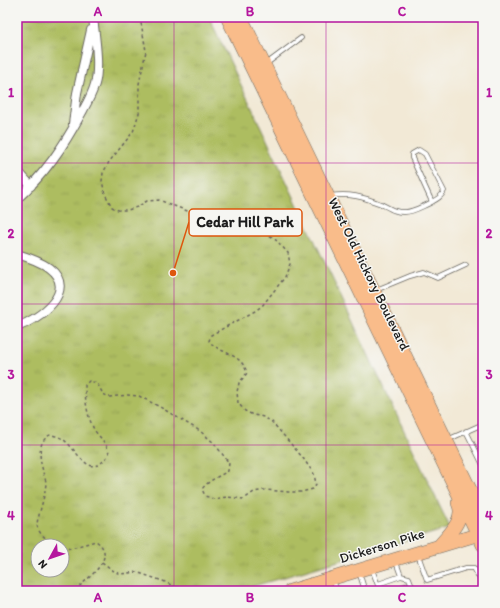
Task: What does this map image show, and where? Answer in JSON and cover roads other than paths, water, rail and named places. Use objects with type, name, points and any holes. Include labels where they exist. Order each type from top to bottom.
[{"type":"main road","name":"West Old Hickory Boulevard","points":[[228,17],[322,198],[374,291],[483,516]]},
{"type":"main road","name":"West Old Hickory Boulevard","points":[[241,17],[264,65],[322,198],[437,452],[481,538]]},
{"type":"main road","points":[[437,452],[437,460],[461,508],[460,516],[455,526],[439,546]]},
{"type":"main road","name":"Dickerson Pike","points":[[290,591],[439,546],[481,538]]},
{"type":"street","points":[[72,129],[77,93],[93,17]]},
{"type":"street","points":[[17,199],[46,170],[58,154],[95,85],[96,66],[93,17]]},
{"type":"street","points":[[17,170],[31,186]]},
{"type":"street","points":[[17,254],[48,267],[60,283],[60,291],[53,303],[44,311],[26,324],[17,327]]},
{"type":"lane","points":[[264,65],[301,38]]},
{"type":"lane","points":[[322,198],[350,194],[397,211],[404,212],[413,211],[432,202],[439,198],[444,191],[425,154],[419,150],[412,154],[412,158],[432,202]]},
{"type":"lane","points":[[374,291],[410,276],[424,272],[438,278],[466,265]]},
{"type":"lane","points":[[446,441],[483,424]]},
{"type":"lane","points":[[466,431],[475,443],[483,464]]},
{"type":"lane","points":[[417,553],[427,580],[466,568],[474,568],[483,585]]},
{"type":"lane","points":[[395,560],[401,576]]},
{"type":"lane","points":[[371,566],[380,591]]},
{"type":"lane","points":[[358,570],[365,591]]},
{"type":"lane","points":[[378,584],[401,576],[409,578],[414,591]]},
{"type":"lane","points":[[333,578],[337,591]]},
{"type":"place","name":"Cedar Hill Park","points":[[173,273]]}]
